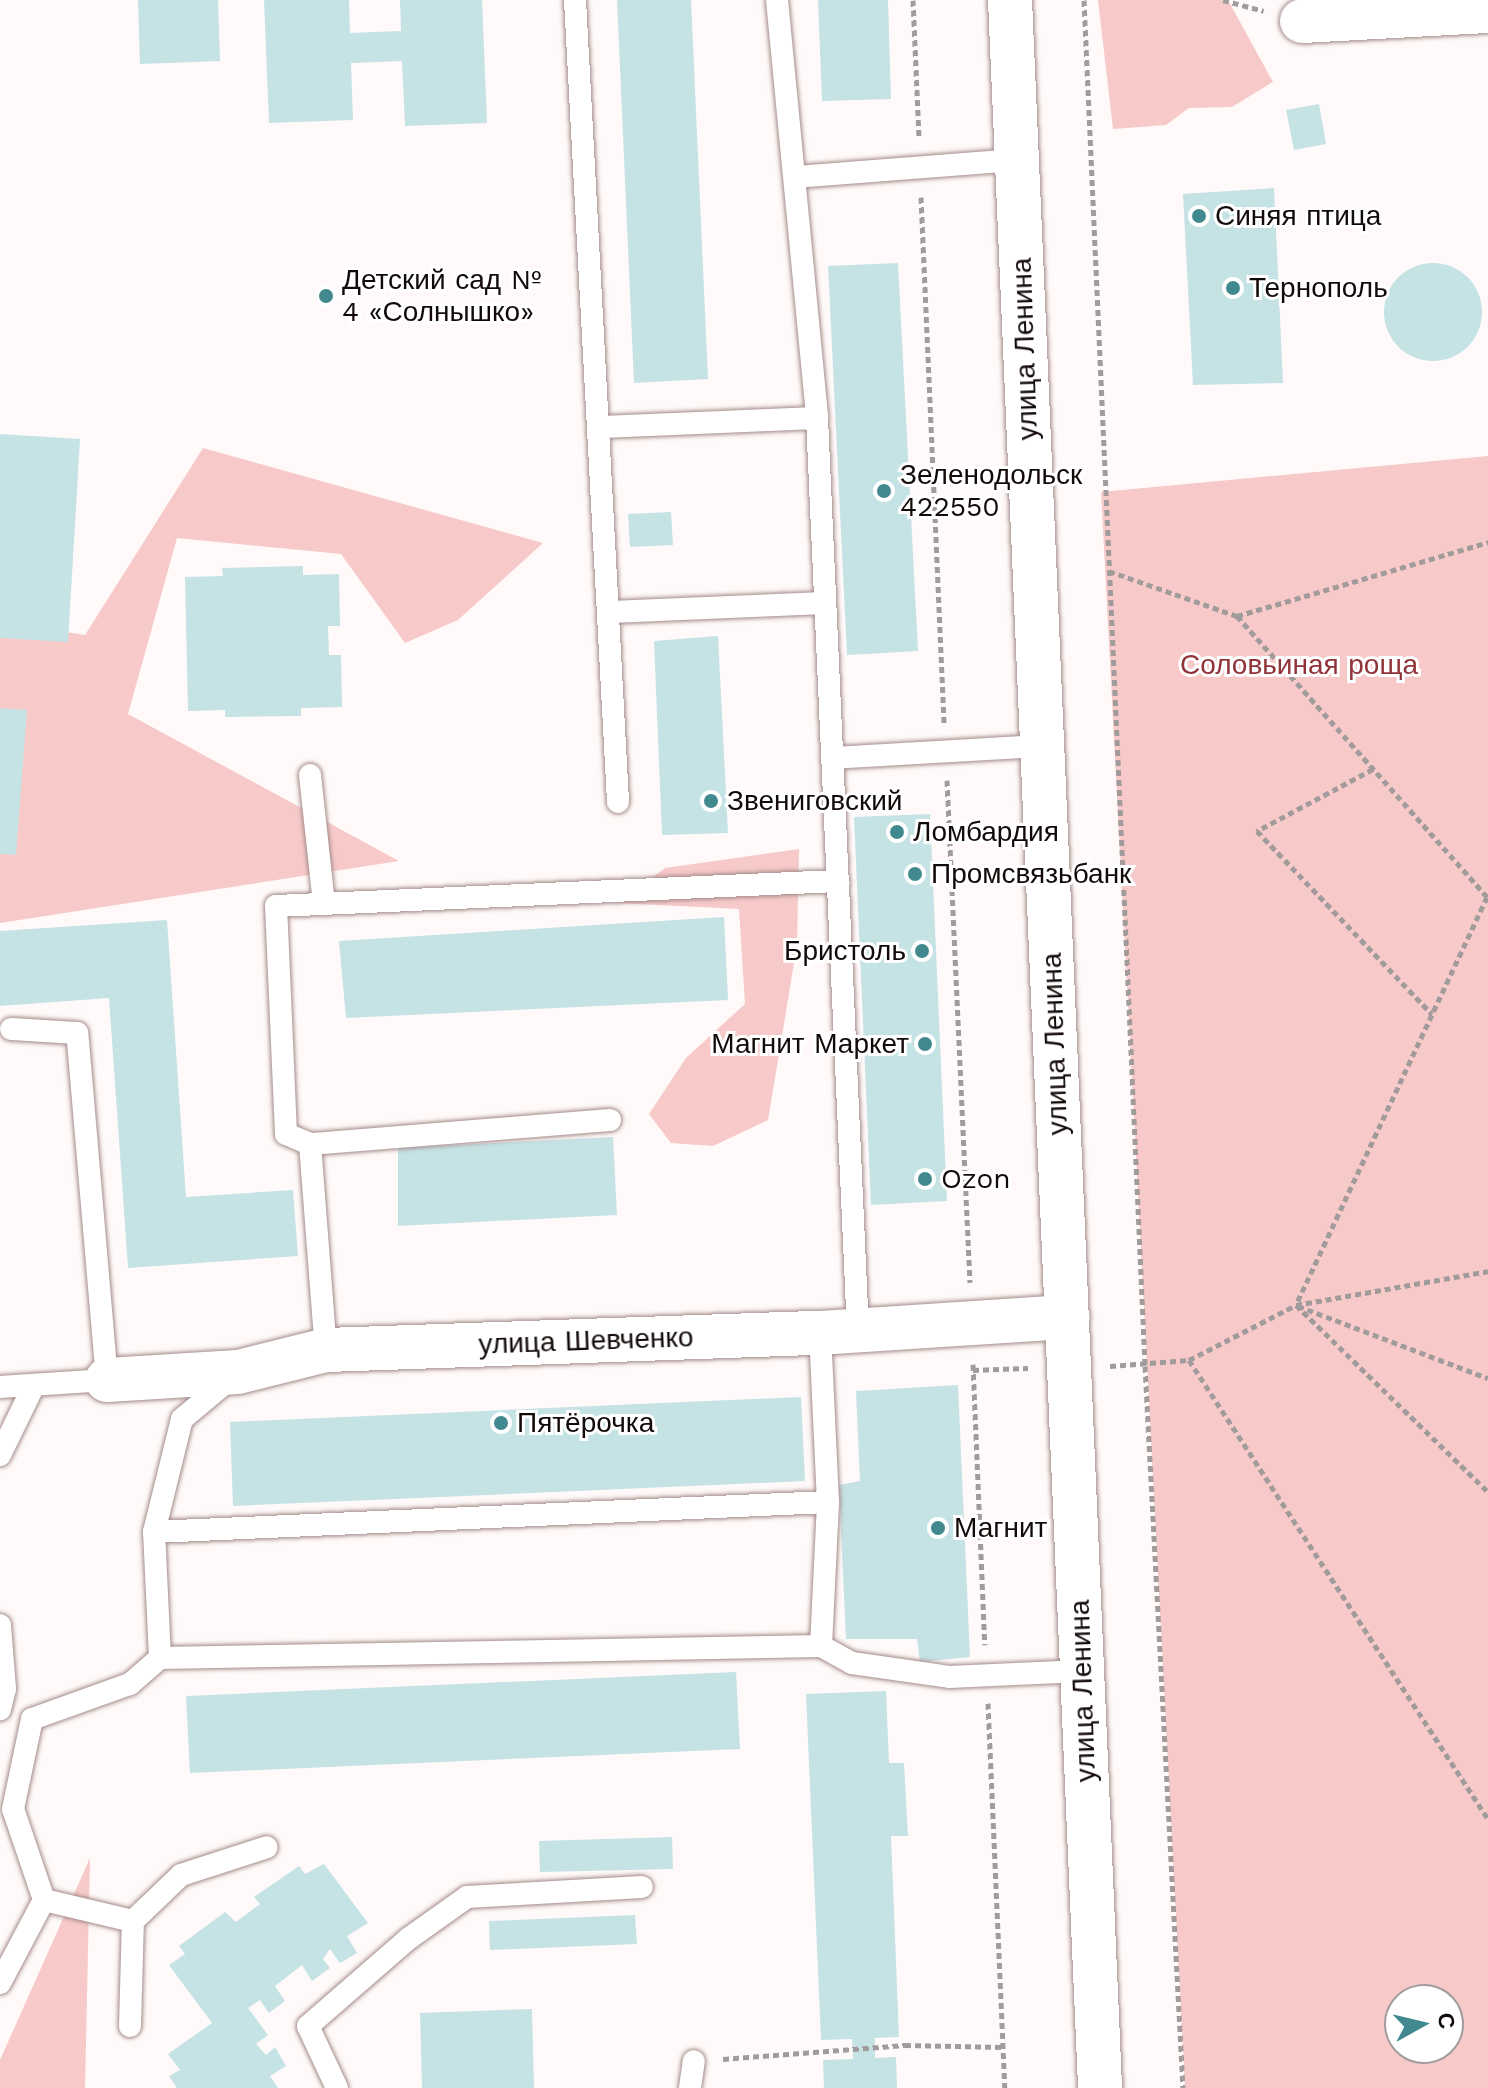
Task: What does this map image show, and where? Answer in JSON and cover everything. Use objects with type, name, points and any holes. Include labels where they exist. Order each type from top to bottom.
[{"type":"main road","name":"улица Ленина","points":[[1010,0],[1100,2088]]},
{"type":"main road","points":[[1302,21],[1488,11]]},
{"type":"main road","name":"улица Шевченко","points":[[107,1380],[238,1372],[326,1350],[839,1332],[1067,1317]]},
{"type":"lane","points":[[575,0],[601,427],[618,802]]},
{"type":"lane","points":[[777,0],[817,418],[838,881],[839,1332],[821,1646]]},
{"type":"lane","points":[[795,177],[1017,160]]},
{"type":"lane","points":[[601,427],[817,418]]},
{"type":"lane","points":[[610,612],[825,603]]},
{"type":"lane","points":[[832,758],[1042,746]]},
{"type":"lane","points":[[310,775],[324,904]]},
{"type":"lane","points":[[610,1120],[310,1144],[286,1134],[276,906],[838,881]]},
{"type":"lane","points":[[0,1387],[107,1380],[77,1033],[11,1029]]},
{"type":"lane","points":[[310,1144],[326,1350]]},
{"type":"lane","points":[[160,1658],[154,1532],[182,1419],[238,1372]]},
{"type":"lane","points":[[0,1455],[34,1385]]},
{"type":"lane","points":[[154,1532],[828,1502]]},
{"type":"lane","points":[[0,1625],[5,1689],[0,1709]]},
{"type":"lane","points":[[0,1983],[44,1900],[13,1809],[32,1719],[130,1684],[160,1658],[821,1646],[852,1663],[949,1677],[1082,1671]]},
{"type":"lane","points":[[130,2026],[133,1921],[181,1875],[267,1847]]},
{"type":"lane","points":[[337,2088],[308,2026],[408,1939],[467,1897],[642,1887]]},
{"type":"lane","points":[[44,1900],[133,1921]]},
{"type":"lane","points":[[690,2088],[694,2061]]},
{"type":"path","points":[[913,0],[1005,2088]]},
{"type":"path","points":[[1084,0],[1145,1366],[1183,2088]]},
{"type":"path","points":[[1237,616],[1488,542]]},
{"type":"path","points":[[1109,571],[1237,616],[1488,898],[1296,1305]]},
{"type":"path","points":[[1373,769],[1257,831],[1432,1014]]},
{"type":"path","points":[[973,1370],[1145,1366],[1189,1360],[1296,1305],[1488,1271]]},
{"type":"path","points":[[1296,1305],[1488,1378]]},
{"type":"path","points":[[1296,1305],[1488,1492]]},
{"type":"path","points":[[1189,1360],[1488,1819]]},
{"type":"path","points":[[694,2061],[905,2045],[1004,2047]]},
{"type":"green space","points":[[1098,0],[1228,0],[1273,82],[1232,107],[1189,108],[1166,125],[1113,129]]},
{"type":"green space","points":[[203,448],[543,543],[458,620],[405,643],[341,554],[177,538],[128,714],[399,861],[0,923],[0,622],[85,635]]},
{"type":"green space","name":"Соловьиная роща","points":[[1488,456],[1488,2088],[1185,2088],[1101,492]]},
{"type":"green space","points":[[799,849],[797,945],[768,1120],[713,1146],[671,1143],[649,1114],[686,1058],[745,1004],[739,909],[618,903],[665,868]]},
{"type":"green space","points":[[90,1858],[85,2088],[0,2088],[0,2060]]},
{"type":"building","points":[[138,0],[218,0],[220,61],[140,64]]},
{"type":"building","points":[[264,0],[349,0],[350,33],[401,31],[400,0],[482,0],[487,123],[405,126],[402,61],[351,63],[353,120],[269,123]]},
{"type":"building","points":[[617,0],[691,0],[708,379],[634,383]]},
{"type":"building","points":[[818,0],[888,0],[891,99],[822,101]]},
{"type":"building","points":[[1319,104],[1326,144],[1294,150],[1286,110]]},
{"type":"building","name":"Тернополь","points":[[1274,188],[1283,383],[1193,385],[1183,194]]},
{"type":"building","points":[[898,263],[918,651],[847,655],[828,266]]},
{"type":"building","points":[[1423,263],[1443,263],[1468,277],[1479,293],[1482,312],[1479,331],[1468,347],[1443,361],[1423,361],[1406,353],[1392,339],[1384,322],[1384,302],[1392,285],[1406,271]]},
{"type":"building","points":[[0,434],[80,439],[68,642],[0,638]]},
{"type":"building","points":[[671,512],[673,545],[630,547],[628,514]]},
{"type":"building","points":[[303,566],[303,575],[339,574],[340,626],[328,626],[329,655],[341,655],[342,707],[301,708],[301,716],[225,717],[225,710],[188,711],[185,577],[223,576],[222,568]]},
{"type":"building","points":[[718,636],[728,833],[662,835],[654,641]]},
{"type":"building","points":[[0,708],[27,710],[16,855],[0,854]]},
{"type":"building","points":[[930,814],[947,1201],[871,1205],[854,817]]},
{"type":"building","points":[[724,917],[728,1000],[346,1018],[339,941]]},
{"type":"building","points":[[167,920],[186,1197],[293,1190],[298,1256],[128,1268],[109,998],[0,1006],[0,931]]},
{"type":"building","points":[[613,1137],[617,1215],[398,1226],[398,1148]]},
{"type":"building","points":[[958,1385],[970,1657],[920,1662],[917,1639],[846,1639],[839,1485],[860,1481],[856,1391]]},
{"type":"building","points":[[801,1397],[805,1481],[233,1506],[230,1422]]},
{"type":"building","points":[[736,1672],[740,1749],[190,1773],[186,1696]]},
{"type":"building","points":[[886,1691],[889,1763],[904,1763],[908,1836],[891,1836],[899,2037],[875,2038],[875,2058],[896,2057],[897,2088],[824,2088],[823,2060],[853,2059],[852,2039],[821,2040],[806,1694]]},
{"type":"building","points":[[672,1837],[673,1869],[540,1872],[539,1841]]},
{"type":"building","points":[[324,1864],[368,1923],[347,1936],[357,1953],[340,1963],[330,1949],[323,1959],[330,1968],[312,1981],[302,1965],[275,1986],[285,2001],[269,2013],[260,2000],[248,2008],[268,2035],[256,2044],[266,2055],[275,2047],[286,2066],[270,2076],[278,2088],[177,2088],[169,2076],[180,2070],[168,2054],[212,2023],[169,1965],[185,1954],[179,1946],[225,1912],[236,1922],[260,1904],[254,1897],[299,1866],[305,1874]]},
{"type":"building","points":[[635,1915],[637,1944],[490,1950],[489,1921]]},
{"type":"building","points":[[532,2009],[534,2088],[422,2088],[420,2013]]},
{"type":"place","name":"Синяя птица","points":[[1199,216]]},
{"type":"place","name":"Тернополь","points":[[1233,288]]},
{"type":"place","name":"Детский сад № 4 «Солнышко»","points":[[326,296]]},
{"type":"place","name":"Зеленодольск 422550","points":[[884,491]]},
{"type":"place","name":"Звениговский","points":[[711,801]]},
{"type":"place","name":"Ломбардия","points":[[897,832]]},
{"type":"place","name":"Промсвязьбанк","points":[[915,874]]},
{"type":"place","name":"Бристоль","points":[[922,951]]},
{"type":"place","name":"Магнит Маркет","points":[[925,1044]]},
{"type":"place","name":"Ozon","points":[[925,1179]]},
{"type":"place","name":"Пятёрочка","points":[[501,1423]]},
{"type":"place","name":"Магнит","points":[[938,1528]]}]
